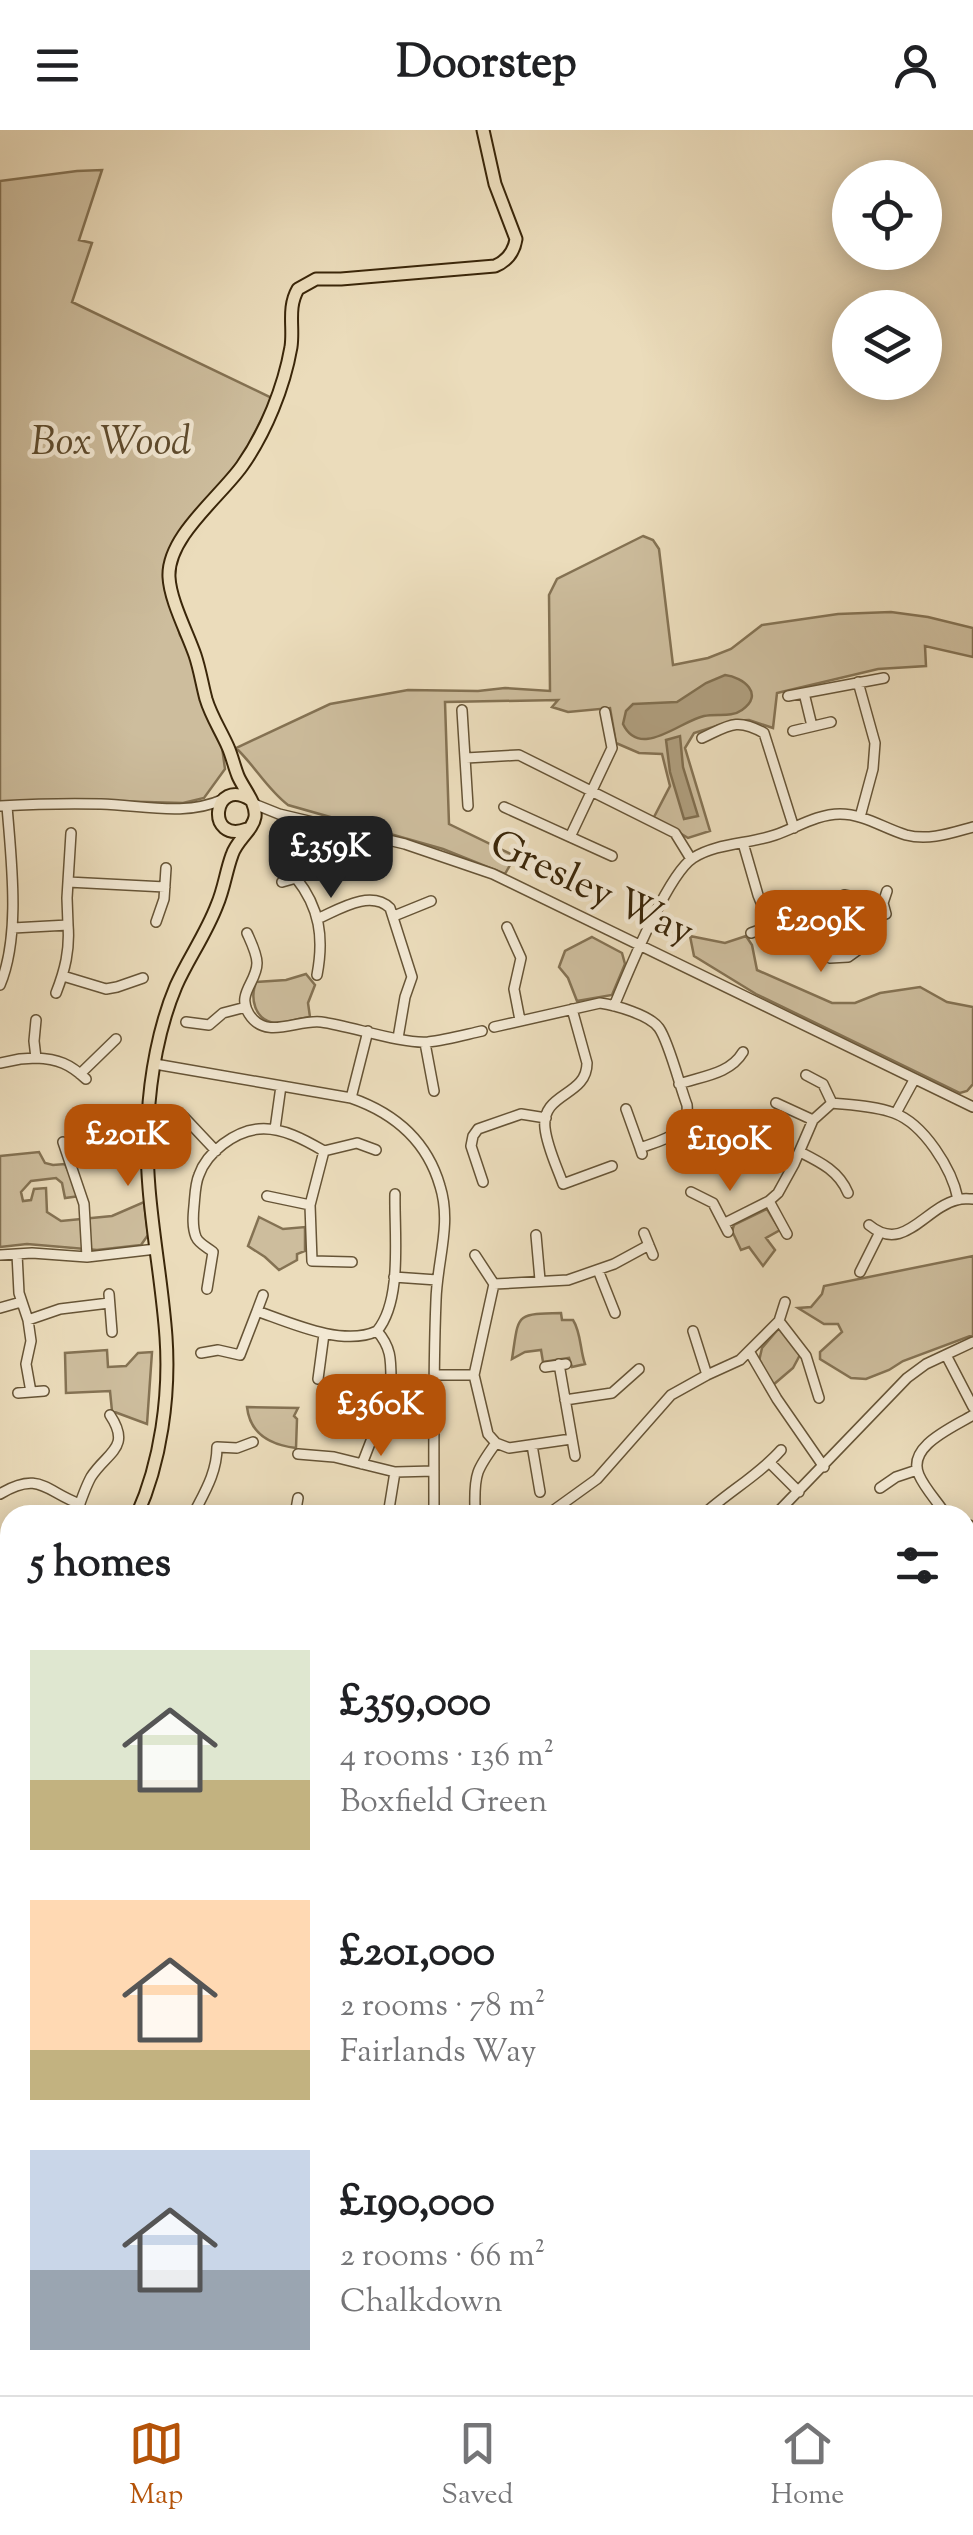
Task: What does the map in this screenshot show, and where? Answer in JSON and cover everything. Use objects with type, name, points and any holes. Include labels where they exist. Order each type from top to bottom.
[{"type":"main road","points":[[140,1505],[157,1452],[166,1376],[166,1339],[148,1184],[148,1131],[156,1064],[175,988],[218,905],[232,852],[256,814],[206,700],[168,580],[173,553],[177,543],[243,465],[258,438],[288,366],[291,307],[298,288],[316,279],[495,266],[511,254],[516,239],[495,184],[483,130]]},
{"type":"main road","points":[[232,852],[218,813],[235,770]]},
{"type":"main road","points":[[225,798],[237,794],[252,802]]},
{"type":"main road","points":[[222,825],[238,832],[251,826]]},
{"type":"street","points":[[788,696],[884,678]]},
{"type":"street","points":[[858,682],[875,743],[873,768],[860,816]]},
{"type":"street","points":[[804,693],[812,726]]},
{"type":"street","points":[[462,710],[468,806]]},
{"type":"street","points":[[570,837],[612,748],[605,712]]},
{"type":"street","points":[[794,731],[831,722]]},
{"type":"street","points":[[702,738],[732,724],[748,724],[764,733],[794,828]]},
{"type":"street","points":[[466,758],[519,755],[675,833],[691,859]]},
{"type":"street","points":[[0,985],[9,959],[12,928],[3,806],[89,804],[188,809],[225,798]]},
{"type":"street","name":"Gresley Way","points":[[252,802],[278,814],[436,853],[493,874],[973,1107]]},
{"type":"street","points":[[504,807],[612,856]]},
{"type":"street","points":[[188,809],[222,825]]},
{"type":"street","points":[[251,826],[278,814]]},
{"type":"street","points":[[614,1006],[671,882],[691,859],[774,836],[827,815],[860,816],[908,836],[932,838],[973,827]]},
{"type":"street","points":[[56,993],[70,945],[71,833]]},
{"type":"street","points":[[743,842],[770,925]]},
{"type":"street","points":[[57,848],[70,850]]},
{"type":"street","points":[[156,922],[164,899],[166,868]]},
{"type":"street","points":[[282,882],[296,878],[317,920],[322,942],[317,975]]},
{"type":"street","points":[[68,882],[165,888]]},
{"type":"street","points":[[886,914],[883,903],[887,890]]},
{"type":"street","points":[[751,933],[844,896],[883,903]]},
{"type":"street","points":[[317,920],[372,899],[383,901],[390,908],[412,976],[398,1038]]},
{"type":"street","points":[[394,916],[432,901]]},
{"type":"street","points":[[816,909],[832,944],[830,958],[848,957],[862,947]]},
{"type":"street","points":[[12,928],[68,925]]},
{"type":"street","points":[[507,927],[518,936],[521,958],[514,989],[520,1020]]},
{"type":"street","points":[[247,934],[257,966],[245,992],[246,1007],[255,1021],[268,1028],[320,1022],[425,1042],[482,1031]]},
{"type":"street","points":[[126,968],[132,982]]},
{"type":"street","points":[[63,976],[106,988],[144,978]]},
{"type":"street","points":[[494,1027],[600,1003],[646,1018],[658,1026],[680,1084],[688,1110],[685,1124],[675,1135],[641,1151],[626,1109]]},
{"type":"street","points":[[186,1022],[209,1025],[224,1013],[246,1007]]},
{"type":"street","points":[[572,1008],[588,1063],[587,1072],[580,1084],[553,1103],[546,1118],[546,1134],[563,1184],[612,1166]]},
{"type":"street","points":[[36,1020],[36,1058]]},
{"type":"street","points":[[351,1098],[368,1031]]},
{"type":"street","points":[[0,1064],[20,1059],[54,1059],[83,1076],[116,1039]]},
{"type":"street","points":[[425,1042],[434,1092]]},
{"type":"street","points":[[680,1084],[732,1066],[743,1052]]},
{"type":"street","points":[[156,1064],[351,1098],[395,1119],[416,1138],[436,1173],[445,1219],[437,1280],[434,1505]]},
{"type":"street","points":[[806,1075],[823,1084],[832,1102]]},
{"type":"street","points":[[896,1114],[914,1080]]},
{"type":"street","points":[[274,1130],[282,1086]]},
{"type":"street","points":[[832,1102],[896,1114],[911,1124],[940,1154],[958,1198]]},
{"type":"street","points":[[691,1192],[713,1202],[727,1227],[770,1202],[784,1184],[813,1120],[832,1102]]},
{"type":"street","points":[[776,1103],[813,1120]]},
{"type":"street","points":[[483,1182],[471,1146],[478,1129],[521,1114],[546,1118]]},
{"type":"street","points":[[184,1117],[216,1151]]},
{"type":"street","points":[[213,1252],[198,1241],[193,1223],[199,1174],[216,1151],[232,1138],[246,1131],[274,1130],[324,1152],[357,1143],[376,1150]]},
{"type":"street","points":[[63,1142],[84,1204],[87,1258]]},
{"type":"street","points":[[757,1148],[794,1164]]},
{"type":"street","points":[[312,1261],[310,1205],[324,1152]]},
{"type":"street","points":[[800,1152],[847,1179],[848,1192]]},
{"type":"street","points":[[257,1312],[324,1334],[363,1336],[377,1331],[388,1312],[394,1276],[395,1194]]},
{"type":"street","points":[[266,1196],[310,1205]]},
{"type":"street","points":[[869,1224],[880,1234],[895,1236],[958,1198],[973,1198]]},
{"type":"street","points":[[770,1202],[788,1234]]},
{"type":"street","points":[[494,1284],[568,1280],[598,1270],[651,1250],[644,1233]]},
{"type":"street","points":[[860,1272],[862,1256],[880,1234]]},
{"type":"street","points":[[207,1289],[219,1238]]},
{"type":"street","points":[[533,1243],[540,1280]]},
{"type":"street","points":[[0,1256],[87,1258],[156,1250]]},
{"type":"street","points":[[18,1254],[21,1302],[31,1341],[26,1364],[31,1392]]},
{"type":"street","points":[[475,1256],[486,1263],[494,1284],[474,1375],[486,1429],[496,1443],[508,1448],[571,1439]]},
{"type":"street","points":[[298,1260],[352,1262]]},
{"type":"street","points":[[598,1270],[608,1308]]},
{"type":"street","points":[[394,1276],[437,1280]]},
{"type":"street","points":[[240,1356],[263,1295]]},
{"type":"street","points":[[28,1320],[109,1298],[112,1332]]},
{"type":"street","points":[[0,1308],[21,1302]]},
{"type":"street","points":[[561,1505],[597,1479],[671,1395],[740,1360],[779,1321],[785,1302]]},
{"type":"street","points":[[779,1321],[806,1356],[819,1398]]},
{"type":"street","points":[[377,1331],[390,1352],[391,1380]]},
{"type":"street","points":[[693,1331],[706,1375]]},
{"type":"street","points":[[318,1379],[324,1334]]},
{"type":"street","points":[[785,1505],[907,1378],[926,1364],[973,1342]]},
{"type":"street","points":[[201,1353],[218,1350],[254,1360]]},
{"type":"street","points":[[749,1351],[824,1467]]},
{"type":"street","points":[[946,1354],[973,1406]]},
{"type":"street","points":[[545,1367],[562,1364],[575,1456]]},
{"type":"street","points":[[565,1400],[612,1394],[640,1368]]},
{"type":"street","points":[[436,1374],[474,1375]]},
{"type":"street","points":[[18,1393],[44,1391]]},
{"type":"street","points":[[362,1464],[378,1433],[374,1412]]},
{"type":"street","points":[[0,1494],[19,1485],[41,1484],[80,1504],[97,1461],[114,1452],[119,1440],[110,1415]]},
{"type":"street","points":[[940,1505],[918,1470],[918,1460],[923,1448],[973,1415]]},
{"type":"street","points":[[204,1447],[236,1448],[253,1442]]},
{"type":"street","points":[[475,1505],[475,1477],[496,1443]]},
{"type":"street","points":[[532,1445],[540,1492]]},
{"type":"street","points":[[198,1505],[214,1472],[216,1447]]},
{"type":"street","points":[[714,1505],[770,1463],[781,1450]]},
{"type":"street","points":[[298,1454],[334,1456],[395,1472],[434,1471]]},
{"type":"street","points":[[770,1463],[799,1492]]},
{"type":"street","points":[[880,1488],[896,1477],[918,1470]]},
{"type":"street","points":[[390,1505],[395,1472]]},
{"type":"street","points":[[297,1505],[298,1498]]},
{"type":"green space","name":"Box Wood","points":[[102,170],[79,240],[92,243],[72,302],[272,398],[243,456],[173,541],[164,574],[180,635],[192,654],[202,705],[222,747],[225,769],[204,798],[183,803],[0,802],[0,181]]},
{"type":"green space","points":[[643,536],[653,540],[659,549],[673,665],[731,649],[762,625],[838,614],[891,612],[973,628],[973,657],[925,646],[926,666],[878,669],[777,693],[773,728],[749,720],[732,721],[694,733],[685,748],[710,831],[688,838],[654,817],[670,786],[662,754],[639,753],[616,743],[610,708],[568,712],[552,707],[558,700],[445,702],[449,824],[515,856],[505,874],[443,849],[288,805],[236,748],[330,704],[408,690],[550,691],[549,595],[557,579]]},
{"type":"green space","points":[[690,936],[725,943],[746,936],[757,970],[832,1003],[855,1003],[880,993],[920,987],[947,1002],[973,1007],[973,1084],[960,1093],[756,994],[694,956]]},
{"type":"green space","points":[[592,937],[622,953],[625,964],[612,995],[577,1001],[559,967],[565,951]]},
{"type":"green space","points":[[306,974],[315,985],[308,1003],[310,1017],[279,1023],[262,1018],[253,995],[256,982]]},
{"type":"green space","points":[[39,1152],[45,1163],[65,1164],[80,1196],[65,1198],[62,1183],[56,1178],[31,1181],[21,1192],[23,1201],[31,1200],[34,1189],[46,1188],[47,1212],[61,1221],[112,1216],[144,1202],[148,1235],[141,1245],[97,1250],[27,1244],[0,1247],[0,1156]]},
{"type":"green space","points":[[767,1209],[780,1230],[766,1238],[775,1250],[763,1266],[749,1247],[741,1250],[732,1231],[734,1225]]},
{"type":"green space","points":[[259,1217],[283,1229],[305,1227],[305,1251],[297,1254],[297,1260],[279,1270],[248,1246]]},
{"type":"green space","points":[[973,1256],[973,1335],[866,1379],[851,1378],[820,1359],[820,1352],[842,1332],[838,1324],[824,1324],[798,1308],[811,1307],[824,1286]]},
{"type":"green space","points":[[561,1313],[562,1320],[573,1320],[576,1325],[585,1364],[572,1367],[569,1358],[543,1362],[541,1350],[512,1359],[522,1320],[534,1314]]},
{"type":"green space","points":[[780,1327],[801,1353],[793,1368],[773,1385],[759,1361],[762,1348]]},
{"type":"green space","points":[[107,1350],[108,1367],[126,1366],[138,1353],[152,1352],[147,1424],[112,1411],[110,1391],[66,1393],[65,1353]]},
{"type":"green space","points":[[247,1407],[298,1408],[294,1416],[296,1448],[278,1444],[257,1431]]},
{"type":"shaded area","points":[[725,675],[738,679],[751,692],[749,704],[738,712],[694,719],[650,739],[630,734],[623,724],[626,711],[633,704],[677,702]]},
{"type":"shaded area","points":[[680,736],[683,767],[698,816],[684,819],[670,772],[666,740]]}]
